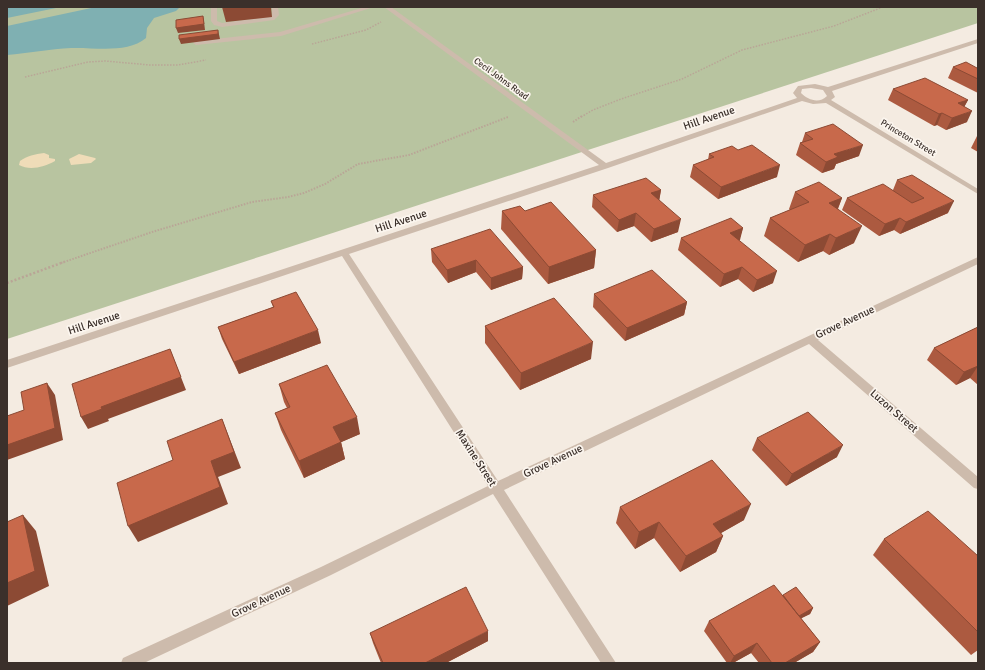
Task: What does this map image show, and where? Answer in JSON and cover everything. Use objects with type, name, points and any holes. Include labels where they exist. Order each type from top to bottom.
[{"type":"street","points":[[214,7],[214,21],[216,24],[222,25],[274,18],[276,16],[275,7]]},
{"type":"street","points":[[196,43],[281,34],[370,7]]},
{"type":"street","name":"Cecil Johns Road","points":[[387,7],[606,166]]},
{"type":"street","points":[[827,90],[978,41]]},
{"type":"street","points":[[803,86],[816,86],[827,90],[831,95],[831,98],[827,101],[818,102],[802,98],[797,93],[797,91],[803,86]]},
{"type":"street","name":"Hill Avenue","points":[[7,364],[606,166],[802,98]]},
{"type":"street","name":"Princeton Street","points":[[827,101],[978,192]]},
{"type":"street","name":"Maxine Street","points":[[344,253],[609,663]]},
{"type":"street","name":"Grove Avenue","points":[[128,663],[326,571],[495,488],[978,260]]},
{"type":"street","name":"Luzon Street","points":[[810,339],[978,484]]},
{"type":"path","points":[[462,7],[469,7]]},
{"type":"path","points":[[550,125],[568,124],[593,110],[682,79],[755,46],[834,26],[883,7]]},
{"type":"path","points":[[7,284],[99,249],[152,232],[252,202],[288,197],[304,193],[325,184],[358,164],[409,155],[469,133],[527,109]]},
{"type":"green space","points":[[7,7],[978,7],[978,23],[7,339]]},
{"type":"sand","points":[[44,153],[49,155],[49,158],[55,159],[55,161],[37,168],[28,168],[19,165],[20,161],[25,158]]},
{"type":"sand","points":[[79,154],[96,159],[91,163],[71,165],[69,159]]},
{"type":"water","points":[[7,7],[61,7],[7,18]]},
{"type":"water","points":[[96,7],[180,7],[176,11],[154,18],[147,28],[146,38],[130,46],[110,49],[63,49],[7,55],[7,26]]},
{"type":"building","points":[[203,16],[204,24],[176,28],[176,20]]},
{"type":"building","points":[[218,30],[218,34],[179,39],[179,35]]},
{"type":"building","points":[[966,62],[978,68],[978,79],[953,67]]},
{"type":"building","points":[[925,78],[968,100],[958,103],[972,111],[952,118],[942,113],[939,114],[893,89]]},
{"type":"building","points":[[833,124],[863,145],[834,154],[838,157],[826,162],[800,143],[813,139],[805,133]]},
{"type":"building","points":[[752,145],[780,165],[721,187],[693,165],[714,157],[709,154],[732,146],[738,150]]},
{"type":"building","points":[[912,175],[954,201],[906,222],[900,218],[885,224],[847,198],[883,184],[912,203],[924,198],[897,180]]},
{"type":"building","points":[[646,178],[661,190],[651,193],[681,219],[654,229],[636,213],[619,220],[593,195]]},
{"type":"building","points":[[819,182],[842,198],[829,203],[862,226],[836,238],[830,234],[805,245],[770,218],[809,202],[795,192]]},
{"type":"building","points":[[551,202],[596,250],[549,267],[502,211],[520,206],[525,211]]},
{"type":"building","points":[[731,218],[743,228],[730,233],[777,271],[757,280],[742,267],[724,274],[681,238]]},
{"type":"building","points":[[490,229],[523,267],[491,278],[476,260],[447,270],[431,249]]},
{"type":"building","points":[[652,270],[687,302],[627,328],[594,294]]},
{"type":"building","points":[[296,292],[318,330],[234,362],[218,327],[274,307],[271,301]]},
{"type":"building","points":[[554,298],[593,342],[521,373],[485,326]]},
{"type":"building","points":[[978,327],[978,366],[964,372],[934,348]]},
{"type":"building","points":[[170,349],[181,377],[101,407],[102,409],[81,417],[72,384]]},
{"type":"building","points":[[327,365],[357,417],[333,427],[341,442],[299,461],[275,413],[290,407],[279,384]]},
{"type":"building","points":[[47,383],[55,428],[7,445],[7,416],[24,410],[21,392]]},
{"type":"building","points":[[808,412],[843,445],[792,474],[757,438]]},
{"type":"building","points":[[222,419],[234,452],[211,461],[220,487],[128,526],[117,483],[173,460],[167,441]]},
{"type":"building","points":[[712,460],[751,504],[713,524],[723,536],[686,556],[659,522],[639,532],[620,507]]},
{"type":"building","points":[[928,511],[978,556],[978,632],[884,539]]},
{"type":"building","points":[[23,515],[35,571],[7,583],[7,522]]},
{"type":"building","points":[[774,585],[820,642],[785,663],[772,663],[757,643],[734,656],[709,621]]},
{"type":"building","points":[[466,587],[488,631],[425,663],[383,663],[370,633]]},
{"type":"building","points":[[796,587],[813,608],[799,616],[783,595]]}]
